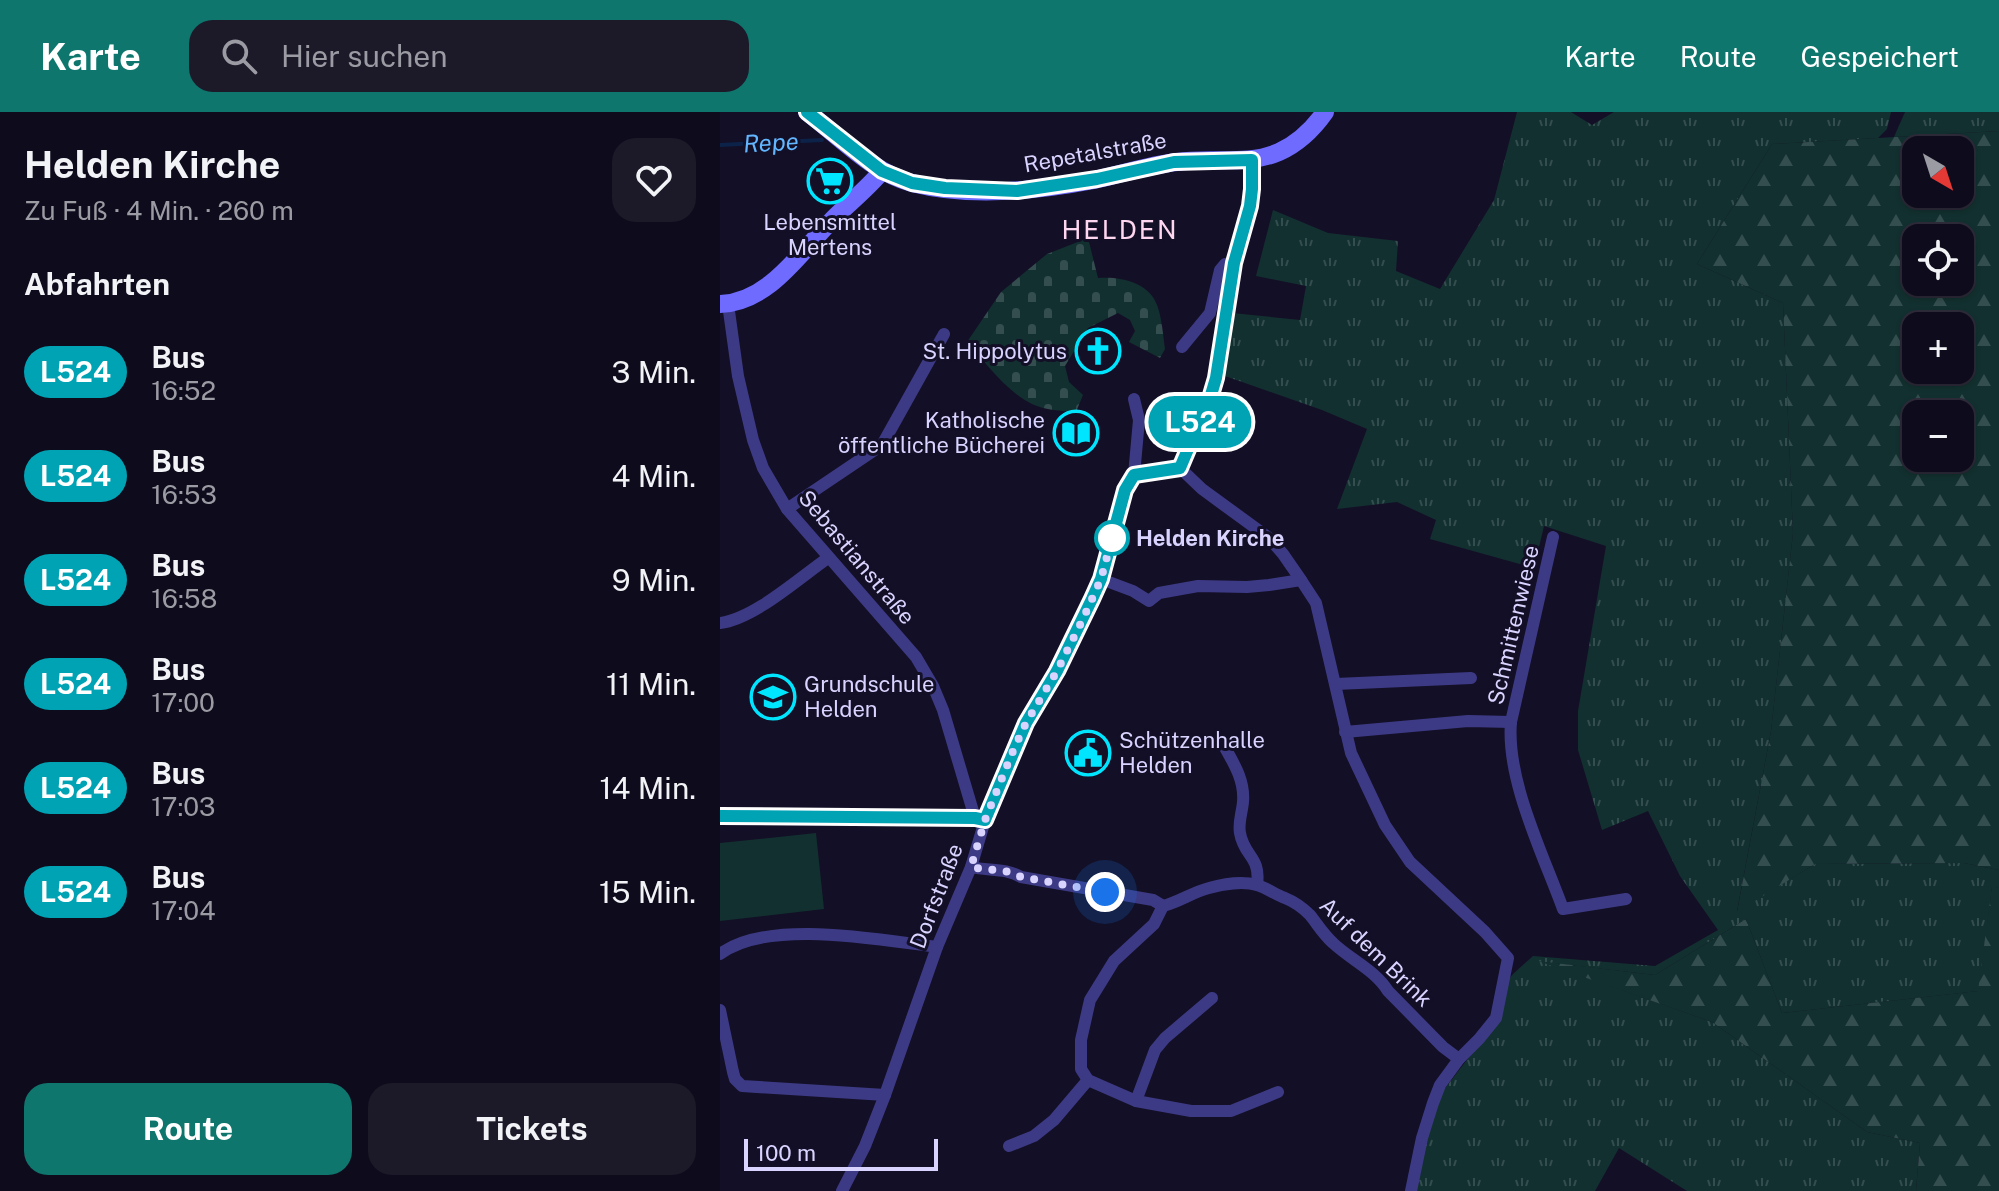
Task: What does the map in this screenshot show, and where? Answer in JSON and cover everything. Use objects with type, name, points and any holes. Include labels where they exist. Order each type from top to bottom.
[{"type":"main road","name":"Repetalstraße","points":[[807,112],[882,171],[901,179],[923,185],[969,190],[1017,191],[1097,179],[1174,162],[1252,160],[1290,146],[1309,131],[1325,112]]},
{"type":"main road","points":[[724,304],[762,290],[882,171]]},
{"type":"street","points":[[1180,468],[1216,378],[1234,263],[1250,206],[1252,160]]},
{"type":"street","points":[[1182,347],[1210,313],[1220,270],[1225,264],[1234,263]]},
{"type":"street","name":"Sebastianstraße","points":[[724,304],[753,440],[763,468],[787,509],[916,657],[943,710],[980,819]]},
{"type":"street","points":[[787,509],[882,445],[944,334]]},
{"type":"street","name":"Dorfstraße","points":[[842,1191],[865,1146],[937,947],[971,867],[980,819],[1101,579],[1125,490],[1134,475],[1139,420],[1134,399]]},
{"type":"street","points":[[1134,475],[1180,468]]},
{"type":"street","points":[[1180,468],[1202,489],[1269,538],[1301,580],[1316,603],[1351,753],[1385,825],[1410,862],[1485,932],[1508,958],[1496,1018],[1440,1085],[1422,1138],[1411,1191]]},
{"type":"street","name":"Schmittenwiese","points":[[1553,537],[1511,722],[1510,738],[1519,787],[1563,909],[1626,899]]},
{"type":"street","points":[[720,623],[747,615],[828,558]]},
{"type":"street","points":[[1101,579],[1133,591],[1149,601],[1159,593],[1198,586],[1247,587],[1301,580]]},
{"type":"street","points":[[1336,684],[1471,678]]},
{"type":"street","name":"Schmittenwiese","points":[[1345,732],[1468,721],[1511,722]]},
{"type":"street","points":[[1223,744],[1239,774],[1243,800],[1239,830],[1243,844],[1257,864],[1257,885]]},
{"type":"street","points":[[720,816],[980,819]]},
{"type":"street","points":[[971,867],[1153,900],[1163,906],[1154,924],[1114,961],[1090,1000],[1081,1040],[1081,1069],[1088,1080],[1136,1101],[1191,1111],[1231,1111],[1278,1092]]},
{"type":"street","name":"Auf dem Brink","points":[[1163,906],[1201,890],[1234,884],[1257,885],[1293,900],[1326,937],[1383,983],[1443,1047],[1459,1059]]},
{"type":"street","points":[[720,954],[726,949],[769,935],[825,935],[937,947]]},
{"type":"street","points":[[1136,1101],[1155,1050],[1212,998]]},
{"type":"street","points":[[720,1010],[735,1079],[742,1086],[885,1095]]},
{"type":"street","points":[[1009,1146],[1034,1136],[1054,1120],[1088,1080]]},
{"type":"green space","points":[[1517,112],[1571,112],[1592,125],[1614,112],[1891,112],[1887,129],[1878,138],[1772,144],[1697,264],[1783,303],[1793,533],[1771,731],[1737,911],[1815,864],[1964,863],[1999,870],[1999,888],[1992,887],[1979,991],[1782,1013],[1746,919],[1655,975],[1543,962],[1712,1022],[1867,1132],[1920,1143],[1916,1191],[1687,1191],[1619,1148],[1595,1191],[1414,1191],[1431,1118],[1443,1091],[1500,1017],[1505,984],[1533,956],[1655,966],[1718,930],[1680,876],[1648,811],[1602,830],[1578,750],[1578,711],[1606,546],[1544,526],[1534,568],[1430,539],[1436,520],[1397,502],[1337,509],[1367,429],[1222,375],[1232,313],[1300,320],[1306,286],[1256,276],[1273,210],[1328,233],[1398,241],[1396,271],[1440,289],[1494,200]]},
{"type":"green space","points":[[1905,112],[1999,112],[1999,131],[1894,137]]},
{"type":"green space","points":[[1999,131],[1999,870],[1964,863],[1815,864],[1737,912],[1771,731],[1793,533],[1783,303],[1697,264],[1772,144],[1902,137],[1902,208],[1974,208],[1974,136],[1912,136]]},
{"type":"green space","points":[[1088,238],[1098,278],[1132,282],[1153,297],[1160,315],[1165,349],[1160,358],[1129,342],[1135,331],[1130,320],[1118,313],[1088,328],[1065,366],[1069,382],[1083,395],[1076,412],[1042,408],[1014,392],[967,342],[1001,292],[1047,254]]},
{"type":"green space","points":[[816,833],[824,909],[720,921],[720,843]]},
{"type":"green space","points":[[1992,886],[1999,888],[1999,1191],[1916,1191],[1920,1143],[1867,1132],[1712,1022],[1538,961],[1655,975],[1746,919],[1782,1013],[1978,991]]},
{"type":"waterway","name":"Repe","points":[[720,145],[822,140]]},
{"type":"bus line","name":"L524","points":[[720,816],[985,820],[1026,723],[1057,671],[1101,579],[1125,490],[1134,475],[1180,468],[1216,378],[1234,263],[1250,206],[1252,160],[1174,162],[1097,179],[1017,191],[923,185],[882,171],[807,112]]},
{"type":"place","name":"Lebensmittel Mertens","points":[[830,181]]},
{"type":"place","name":"St. Hippolytus","points":[[1098,351]]},
{"type":"place","name":"Katholische öffentliche Bücherei","points":[[1076,433]]},
{"type":"place","name":"Helden Kirche","points":[[1112,538]]},
{"type":"place","name":"Grundschule Helden","points":[[773,697]]},
{"type":"place","name":"Schützenhalle Helden","points":[[1088,753]]},
{"type":"district","name":"HELDEN","points":[[1120,230]]},
{"type":"route","points":[[1105,892],[971,867],[985,820],[1013,751],[1083,619],[1101,579],[1112,538]]}]
